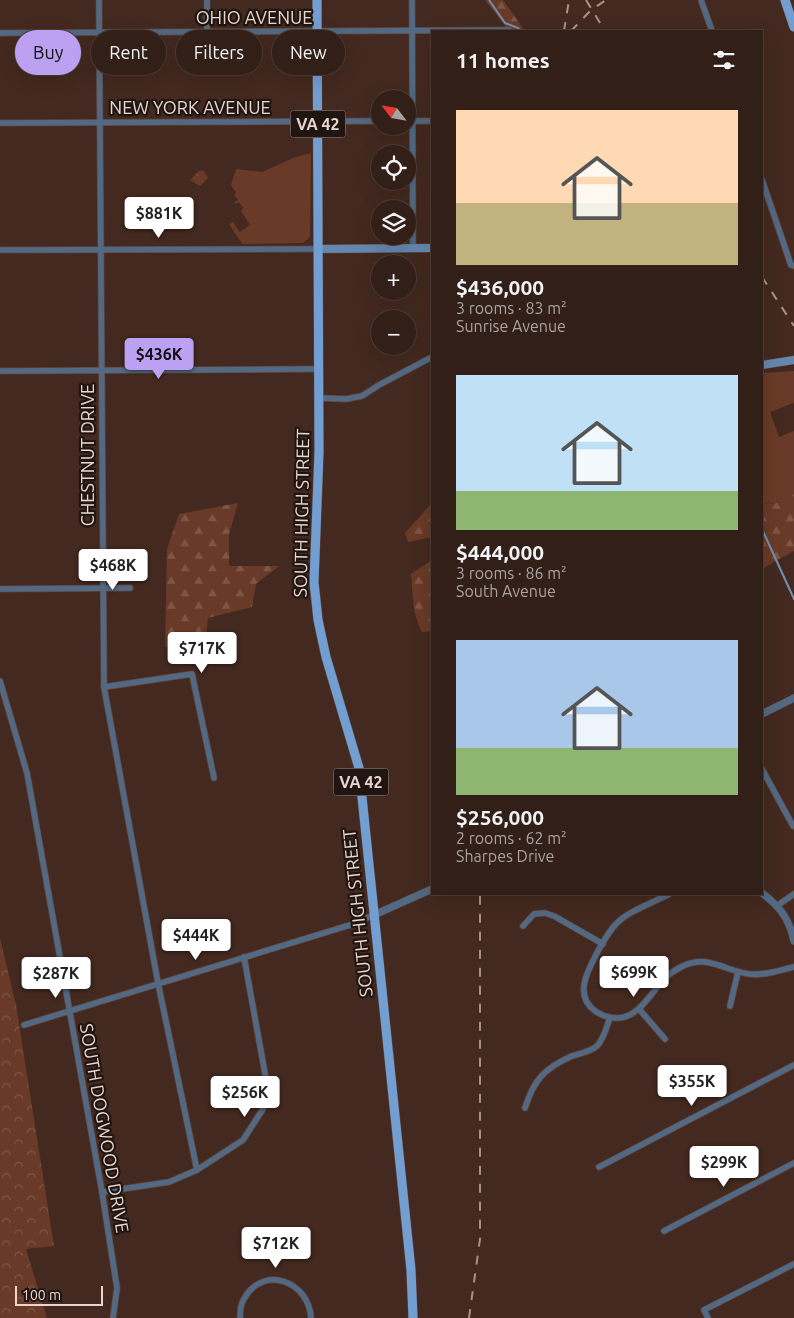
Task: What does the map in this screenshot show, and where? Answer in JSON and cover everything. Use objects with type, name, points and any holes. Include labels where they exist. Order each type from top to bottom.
[{"type":"main road","name":"SOUTH HIGH STREET","points":[[317,0],[318,30]]},
{"type":"main road","points":[[785,0],[794,27]]},
{"type":"main road","name":"SOUTH HIGH STREET","points":[[318,75],[319,452],[314,582],[316,604],[326,657],[359,768],[411,1270],[414,1318]]},
{"type":"main road","points":[[318,249],[431,248]]},
{"type":"main road","points":[[763,365],[794,360]]},
{"type":"street","name":"CHESTNUT DRIVE","points":[[99,0],[99,30]]},
{"type":"street","points":[[207,0],[207,30]]},
{"type":"street","points":[[411,90],[412,0]]},
{"type":"street","points":[[701,0],[712,30]]},
{"type":"street","name":"OHIO AVENUE","points":[[345,32],[431,31]]},
{"type":"street","name":"OHIO AVENUE","points":[[0,33],[91,32]]},
{"type":"street","name":"CHESTNUT DRIVE","points":[[99,75],[104,687],[158,983],[197,1170]]},
{"type":"street","name":"NEW YORK AVENUE","points":[[0,123],[371,121]]},
{"type":"street","points":[[416,121],[431,121]]},
{"type":"street","points":[[410,135],[413,248]]},
{"type":"street","points":[[763,183],[791,266],[794,266]]},
{"type":"street","points":[[0,250],[318,249]]},
{"type":"street","points":[[319,398],[346,399],[361,396],[379,384],[431,357]]},
{"type":"street","points":[[0,371],[318,369]]},
{"type":"street","points":[[0,589],[130,588]]},
{"type":"street","points":[[104,687],[192,674],[214,778]]},
{"type":"street","name":"SOUTH DOGWOOD DRIVE","points":[[0,681],[27,773],[102,1192],[117,1288],[113,1318]]},
{"type":"street","points":[[763,714],[794,698]]},
{"type":"street","points":[[763,771],[793,826]]},
{"type":"street","points":[[24,1025],[350,925],[431,889]]},
{"type":"street","points":[[763,894],[778,905],[792,929],[794,940]]},
{"type":"street","points":[[778,905],[794,894]]},
{"type":"street","points":[[667,895],[622,919],[610,930],[586,974],[583,986],[584,994],[591,1008],[602,1015],[610,1018],[625,1018],[632,1015],[665,977],[684,965],[708,961],[738,972],[750,974],[766,974],[794,967]]},
{"type":"street","points":[[523,926],[534,914],[549,914],[603,944]]},
{"type":"street","points":[[102,1192],[169,1182],[197,1170],[243,1140],[263,1109],[266,1079],[244,958]]},
{"type":"street","points":[[730,1006],[738,972]]},
{"type":"street","points":[[638,1008],[665,1039]]},
{"type":"street","points":[[525,1108],[533,1086],[539,1077],[552,1067],[595,1047],[602,1038],[610,1018]]},
{"type":"street","points":[[599,1167],[794,1065]]},
{"type":"street","points":[[664,1232],[794,1163]]},
{"type":"street","points":[[708,1318],[704,1310],[794,1264]]},
{"type":"street","points":[[240,1318],[243,1300],[254,1287],[277,1279],[286,1282],[303,1293],[308,1302],[311,1318]]},
{"type":"green space","points":[[485,0],[503,0],[524,30],[508,30]]},
{"type":"green space","points":[[311,153],[310,237],[303,243],[242,244],[229,224],[233,222],[240,232],[250,225],[241,211],[243,208],[239,202],[236,204],[234,202],[238,200],[234,195],[236,193],[231,185],[236,169],[262,172],[293,158]]},
{"type":"green space","points":[[199,171],[204,171],[208,178],[200,186],[190,180]]},
{"type":"green space","points":[[794,371],[794,403],[770,412],[779,437],[794,431],[794,493],[788,499],[780,502],[772,504],[763,503],[763,373]]},
{"type":"green space","points":[[794,493],[794,551],[763,568],[763,503],[780,502],[788,499]]},
{"type":"green space","points":[[238,503],[229,535],[229,566],[279,566],[256,584],[252,607],[208,618],[206,639],[165,647],[167,549],[179,514]]},
{"type":"green space","points":[[431,504],[431,537],[408,542],[405,533]]},
{"type":"green space","points":[[431,561],[431,631],[422,632],[419,625],[415,611],[411,574]]},
{"type":"green space","points":[[0,938],[16,1005],[54,1246],[26,1249],[47,1318],[0,1318]]},
{"type":"waterway","points":[[489,0],[505,23],[520,30]]},
{"type":"waterway","points":[[763,531],[794,599]]},
{"type":"railway","points":[[564,30],[569,0]]},
{"type":"railway","points":[[586,0],[604,30]]},
{"type":"railway","points":[[572,30],[591,10],[606,0]]},
{"type":"railway","points":[[763,279],[794,326]]},
{"type":"railway","points":[[469,1318],[480,1239],[480,895]]}]
